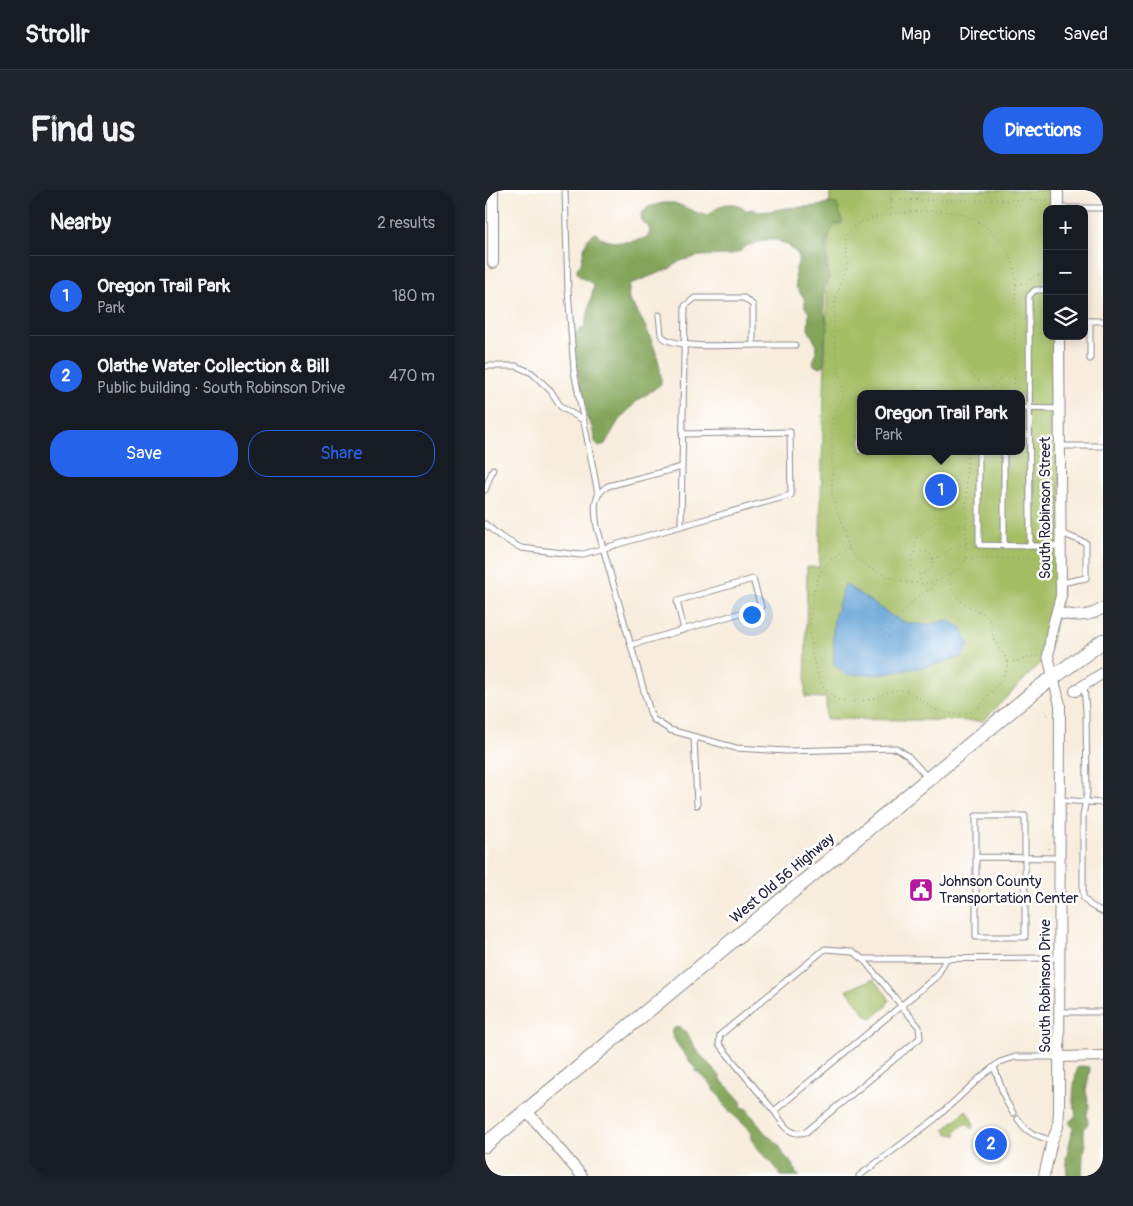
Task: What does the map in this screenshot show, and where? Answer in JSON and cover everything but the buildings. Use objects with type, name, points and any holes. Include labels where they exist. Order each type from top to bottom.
[{"type":"main road","name":"West Old 56 Highway","points":[[485,1144],[1053,677],[1103,641]]},
{"type":"street","points":[[493,190],[493,263]]},
{"type":"street","points":[[1055,205],[1057,190]]},
{"type":"street","name":"South Robinson Street","points":[[1053,677],[1048,656],[1061,596],[1059,340]]},
{"type":"street","points":[[1058,613],[1083,616],[1093,614],[1103,608]]},
{"type":"street","points":[[1079,688],[1103,673]]},
{"type":"street","name":"South Robinson Drive","points":[[1045,1175],[1052,1141],[1058,1126],[1060,1057],[1060,705],[1053,677]]},
{"type":"street","points":[[1060,1057],[1103,1056]]},
{"type":"street","points":[[526,1110],[582,1176]]},
{"type":"lane","points":[[565,190],[573,371],[598,494]]},
{"type":"lane","points":[[1088,207],[1103,208]]},
{"type":"lane","points":[[1030,546],[1029,296],[1035,290],[1043,290]]},
{"type":"lane","points":[[681,526],[685,306],[695,298],[744,298],[753,305],[753,344]]},
{"type":"lane","points":[[659,315],[659,330],[663,338],[684,345],[795,345]]},
{"type":"lane","points":[[1088,321],[1103,321]]},
{"type":"lane","points":[[1088,334],[1090,359]]},
{"type":"lane","points":[[485,366],[516,366],[532,373],[551,391],[561,407],[583,420]]},
{"type":"lane","points":[[1025,408],[1060,409]]},
{"type":"lane","points":[[485,524],[501,537],[521,548],[580,555],[791,495],[790,432],[683,434]]},
{"type":"lane","points":[[1060,446],[1103,446]]},
{"type":"lane","points":[[979,455],[979,546],[1061,546]]},
{"type":"lane","points":[[1003,546],[1004,455]]},
{"type":"lane","points":[[682,467],[608,486],[600,491],[596,498],[597,527],[653,719],[670,730],[736,748],[787,751],[897,748],[928,779]]},
{"type":"lane","points":[[485,490],[493,469]]},
{"type":"lane","points":[[1061,533],[1086,543],[1086,578],[1061,583]]},
{"type":"lane","points":[[631,645],[684,630],[761,607],[753,579],[677,601],[684,630]]},
{"type":"lane","points":[[1079,688],[1087,720],[1087,793],[1083,816],[1083,897],[1090,905],[1103,912]]},
{"type":"lane","points":[[694,738],[697,805]]},
{"type":"lane","points":[[1060,800],[1103,802]]},
{"type":"lane","points":[[976,816],[1025,816],[1025,937],[976,937],[976,857],[976,816]]},
{"type":"lane","points":[[976,857],[1060,858]]},
{"type":"lane","points":[[825,949],[852,951],[863,959],[919,1027],[920,1038],[807,1132],[797,1135],[791,1133],[719,1044],[720,1035],[825,949]]},
{"type":"lane","points":[[863,959],[1059,958]]},
{"type":"lane","points":[[774,1111],[937,976],[946,959]]},
{"type":"lane","points":[[1060,1012],[1103,1012]]},
{"type":"lane","points":[[859,1176],[887,1153],[935,1119],[993,1067],[1015,1057],[1060,1057]]},
{"type":"lane","points":[[993,1067],[1006,1101],[1013,1113]]},
{"type":"lane","points":[[1018,1119],[1025,1130],[1052,1141]]},
{"type":"path","points":[[891,193],[891,214]]},
{"type":"path","points":[[891,200],[1043,206]]},
{"type":"path","points":[[967,455],[967,526],[966,558],[964,563],[947,576],[934,582],[920,583],[894,580],[879,573],[853,555],[849,549],[832,494],[832,420],[843,396],[834,334],[834,312],[838,290],[845,275],[847,263],[845,246],[849,231],[859,222],[891,214],[944,212],[963,214],[983,224],[1000,240],[1011,258],[1015,285],[1014,390]]},
{"type":"path","points":[[1015,285],[1026,283],[1035,275],[1043,275]]},
{"type":"path","points":[[971,372],[988,390],[1015,366]]},
{"type":"path","points":[[915,553],[925,551],[931,556],[933,563],[930,570],[920,573],[915,571],[911,565],[917,537],[934,523],[942,521],[956,526],[967,526]]},
{"type":"path","points":[[932,559],[943,556],[959,544],[966,545]]},
{"type":"path","points":[[849,549],[827,562],[821,572],[811,603],[811,648],[821,683],[833,696],[843,700],[853,702],[867,700],[893,690],[903,690],[914,695],[937,711],[960,714],[979,707],[1007,673],[1008,663],[1004,654],[995,643],[990,619],[984,613],[960,602],[947,576]]},
{"type":"path","points":[[966,558],[1051,559]]},
{"type":"path","points":[[920,573],[920,583]]},
{"type":"path","points":[[885,634],[915,599],[933,587],[934,582]]},
{"type":"path","points":[[881,630],[890,638]]},
{"type":"path","points":[[1008,663],[1036,656],[1041,661]]},
{"type":"path","points":[[1044,710],[1048,708]]},
{"type":"green space","points":[[830,190],[1058,190],[1058,205],[1043,205],[1043,340],[1059,340],[1061,596],[1048,656],[983,721],[826,719],[826,698],[805,697],[807,567],[819,567]]},
{"type":"green space","points":[[663,203],[675,203],[698,213],[708,215],[720,206],[727,204],[735,204],[746,210],[753,209],[759,212],[819,206],[827,203],[837,204],[842,221],[841,224],[835,224],[827,239],[826,267],[829,279],[825,286],[824,310],[828,329],[824,342],[824,365],[821,367],[815,366],[813,363],[817,346],[808,329],[809,313],[805,307],[804,298],[796,287],[795,271],[798,263],[798,254],[786,244],[776,240],[765,240],[746,246],[739,252],[729,255],[699,256],[680,261],[669,269],[630,284],[629,300],[641,317],[657,355],[661,384],[636,402],[619,420],[605,444],[599,446],[595,442],[592,427],[587,419],[586,407],[580,387],[574,342],[574,335],[585,326],[594,285],[578,275],[577,268],[580,266],[586,242],[596,233],[605,240],[616,242],[633,241],[647,237],[650,232],[649,228],[642,221],[641,214],[648,207]]},
{"type":"green space","points":[[874,980],[889,1000],[886,1007],[872,1018],[866,1015],[847,990]]},
{"type":"green space","points":[[680,1027],[687,1034],[698,1052],[720,1076],[720,1079],[741,1101],[742,1107],[747,1109],[764,1132],[779,1145],[784,1155],[793,1164],[796,1174],[800,1176],[780,1176],[773,1164],[759,1151],[748,1129],[725,1107],[721,1098],[713,1090],[713,1087],[697,1072],[676,1043],[671,1032],[674,1028]]},
{"type":"green space","points":[[1081,1066],[1089,1067],[1090,1069],[1086,1091],[1089,1105],[1088,1123],[1084,1130],[1086,1145],[1083,1154],[1082,1176],[1067,1176],[1066,1158],[1073,1128],[1069,1122],[1075,1117],[1074,1088],[1077,1068]]},
{"type":"green space","points":[[966,1110],[974,1124],[972,1129],[967,1123],[955,1131],[957,1135],[949,1134],[944,1130]]},
{"type":"water","points":[[845,584],[892,616],[907,623],[924,625],[948,620],[962,628],[969,646],[961,657],[929,666],[884,674],[847,675],[834,665],[833,635],[834,618]]},
{"type":"place","name":"Oregon Trail Park","points":[[941,490]]},
{"type":"place","name":"Johnson County Transportation Center","points":[[921,890]]},
{"type":"place","name":"Olathe Water Collection & Bill","points":[[991,1144]]}]
